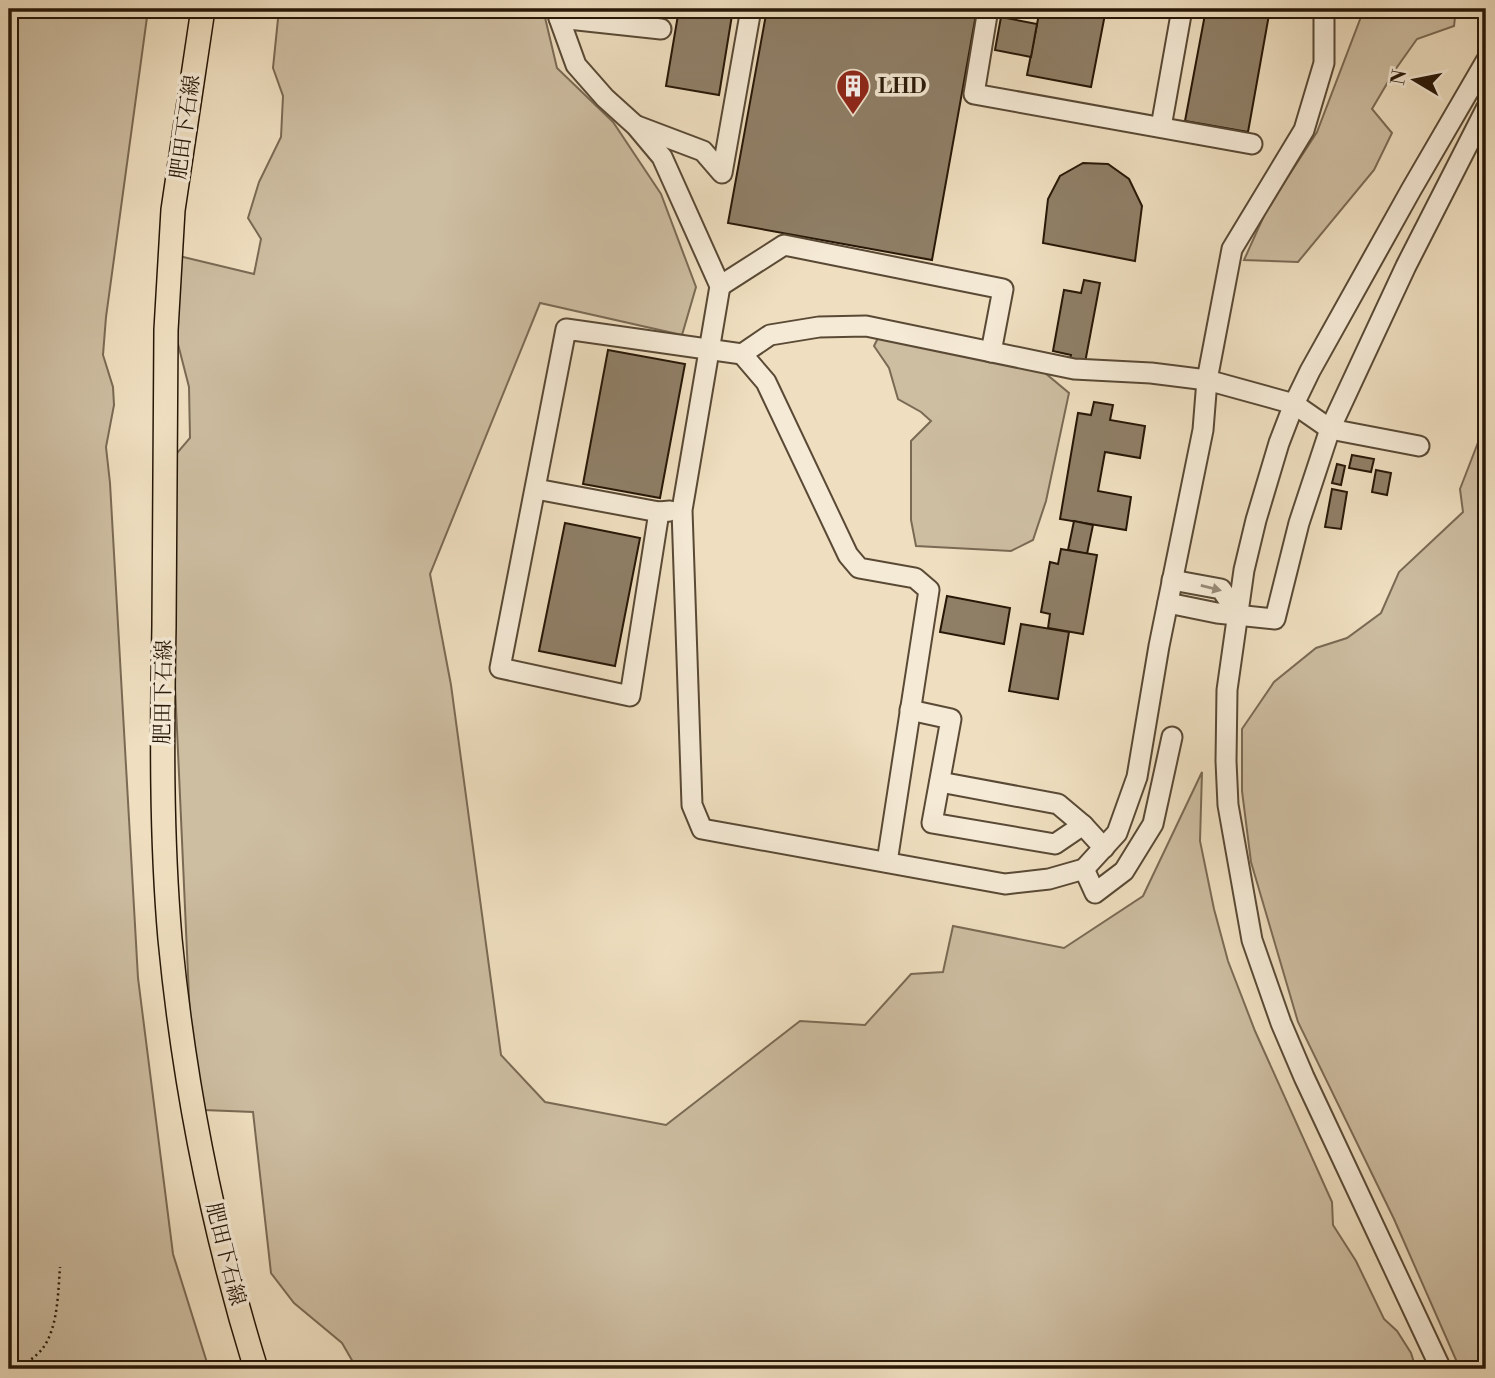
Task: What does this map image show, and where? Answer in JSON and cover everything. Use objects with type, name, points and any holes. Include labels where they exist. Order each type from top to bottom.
[{"type":"main road","name":"肥田下石線","points":[[203,9],[181,149],[168,270],[162,775],[164,840],[170,939],[195,1116],[217,1219],[256,1369]]},
{"type":"street","points":[[636,126],[703,151],[722,173],[751,9]]},
{"type":"street","points":[[988,9],[974,94],[1251,144]]},
{"type":"street","points":[[1161,127],[1182,9]]},
{"type":"street","points":[[661,29],[559,13],[576,65],[605,98],[636,126],[662,157],[720,286],[682,510],[692,805],[702,828],[719,834],[1005,884],[1049,879],[1084,869],[1117,833],[1136,777],[1203,430],[1207,380],[1232,249],[1304,130],[1324,63],[1324,9]]},
{"type":"street","points":[[1441,1369],[1304,1077],[1281,1023],[1252,940],[1228,805],[1227,690],[1244,570],[1279,443],[1294,404],[1397,214],[1486,61]]},
{"type":"street","points":[[1168,603],[1275,619],[1298,523],[1330,429],[1406,266],[1486,110]]},
{"type":"street","points":[[720,286],[784,245],[1003,289],[991,352]]},
{"type":"street","points":[[743,354],[771,335],[818,327],[866,326],[1074,369],[1151,373],[1207,380],[1294,404],[1330,429],[1419,446]]},
{"type":"street","points":[[659,512],[630,696],[500,668],[566,329],[743,354],[766,382],[853,562],[859,568],[915,578],[929,590],[887,862]]},
{"type":"street","points":[[536,489],[659,512],[682,510]]},
{"type":"street","points":[[1172,580],[1221,589],[1238,614]]},
{"type":"street","points":[[910,710],[951,719],[932,823],[1055,844],[1083,825]]},
{"type":"street","points":[[1084,869],[1095,893],[1124,871],[1153,824],[1172,737]]},
{"type":"street","points":[[1136,777],[1161,788]]},
{"type":"street","points":[[940,782],[1058,804],[1083,825],[1104,848]]},
{"type":"path","points":[[18,1369],[42,1350],[51,1335],[60,1267]]},
{"type":"shaded area","points":[[9,9],[148,10],[106,317],[103,355],[113,387],[114,405],[106,447],[138,978],[173,1254],[209,1369],[9,1369]]},
{"type":"shaded area","points":[[279,9],[543,9],[557,68],[613,122],[661,194],[696,287],[682,335],[540,303],[430,574],[451,685],[501,1055],[545,1102],[666,1125],[800,1021],[865,1025],[911,974],[943,972],[953,926],[1064,948],[1143,896],[1202,772],[1200,841],[1228,961],[1255,1031],[1332,1202],[1333,1225],[1356,1261],[1384,1319],[1397,1331],[1411,1353],[1416,1369],[357,1369],[342,1343],[294,1303],[271,1273],[253,1112],[204,1110],[190,1019],[175,685],[171,460],[190,438],[189,387],[171,317],[175,255],[254,274],[261,239],[248,218],[259,182],[281,137],[283,96],[273,68]]},
{"type":"shaded area","points":[[1364,9],[1456,9],[1454,26],[1417,39],[1395,70],[1372,109],[1392,133],[1374,170],[1298,262],[1244,260],[1267,209],[1317,132]]},
{"type":"shaded area","points":[[879,336],[1045,373],[1069,393],[1046,501],[1033,540],[1011,551],[916,546],[911,520],[911,441],[931,421],[898,399],[889,368],[874,346]]},
{"type":"shaded area","points":[[1486,433],[1486,1369],[1460,1369],[1394,1219],[1298,1022],[1251,862],[1242,791],[1242,729],[1274,682],[1316,648],[1347,638],[1381,613],[1399,572],[1463,512],[1460,489],[1479,440]]},
{"type":"building","points":[[679,9],[733,9],[719,95],[666,86]]},
{"type":"building","name":"LHD","points":[[767,9],[977,9],[932,260],[728,223]]},
{"type":"building","points":[[1040,9],[1106,9],[1091,87],[1027,75]]},
{"type":"building","points":[[1206,9],[1270,9],[1248,132],[1185,121]]},
{"type":"building","points":[[1001,17],[1037,24],[1031,57],[995,50]]},
{"type":"building","points":[[1083,163],[1108,164],[1129,179],[1142,206],[1135,261],[1043,243],[1048,199],[1060,176]]},
{"type":"building","points":[[1084,280],[1100,283],[1084,368],[1068,365],[1071,355],[1053,351],[1064,290],[1081,293]]},
{"type":"building","points":[[608,350],[685,364],[660,498],[583,484]]},
{"type":"building","points":[[1094,402],[1113,405],[1110,420],[1145,426],[1140,458],[1105,452],[1098,491],[1131,497],[1126,530],[1060,519],[1078,413],[1091,415]]},
{"type":"building","points":[[1352,455],[1374,459],[1371,472],[1349,468]]},
{"type":"building","points":[[1337,464],[1345,466],[1341,485],[1332,483]]},
{"type":"building","points":[[1376,470],[1391,473],[1387,495],[1372,492]]},
{"type":"building","points":[[1332,489],[1347,492],[1341,529],[1325,527]]},
{"type":"building","points":[[1074,521],[1093,525],[1087,554],[1068,550]]},
{"type":"building","points":[[565,523],[640,538],[615,666],[539,651]]},
{"type":"building","points":[[1061,549],[1097,555],[1083,634],[1048,628],[1050,614],[1041,612],[1050,562],[1058,564]]},
{"type":"building","points":[[947,596],[1010,608],[1004,644],[940,632]]},
{"type":"building","points":[[1021,624],[1069,632],[1058,699],[1009,691]]},
{"type":"place","name":"LHD","points":[[853,116]]}]
